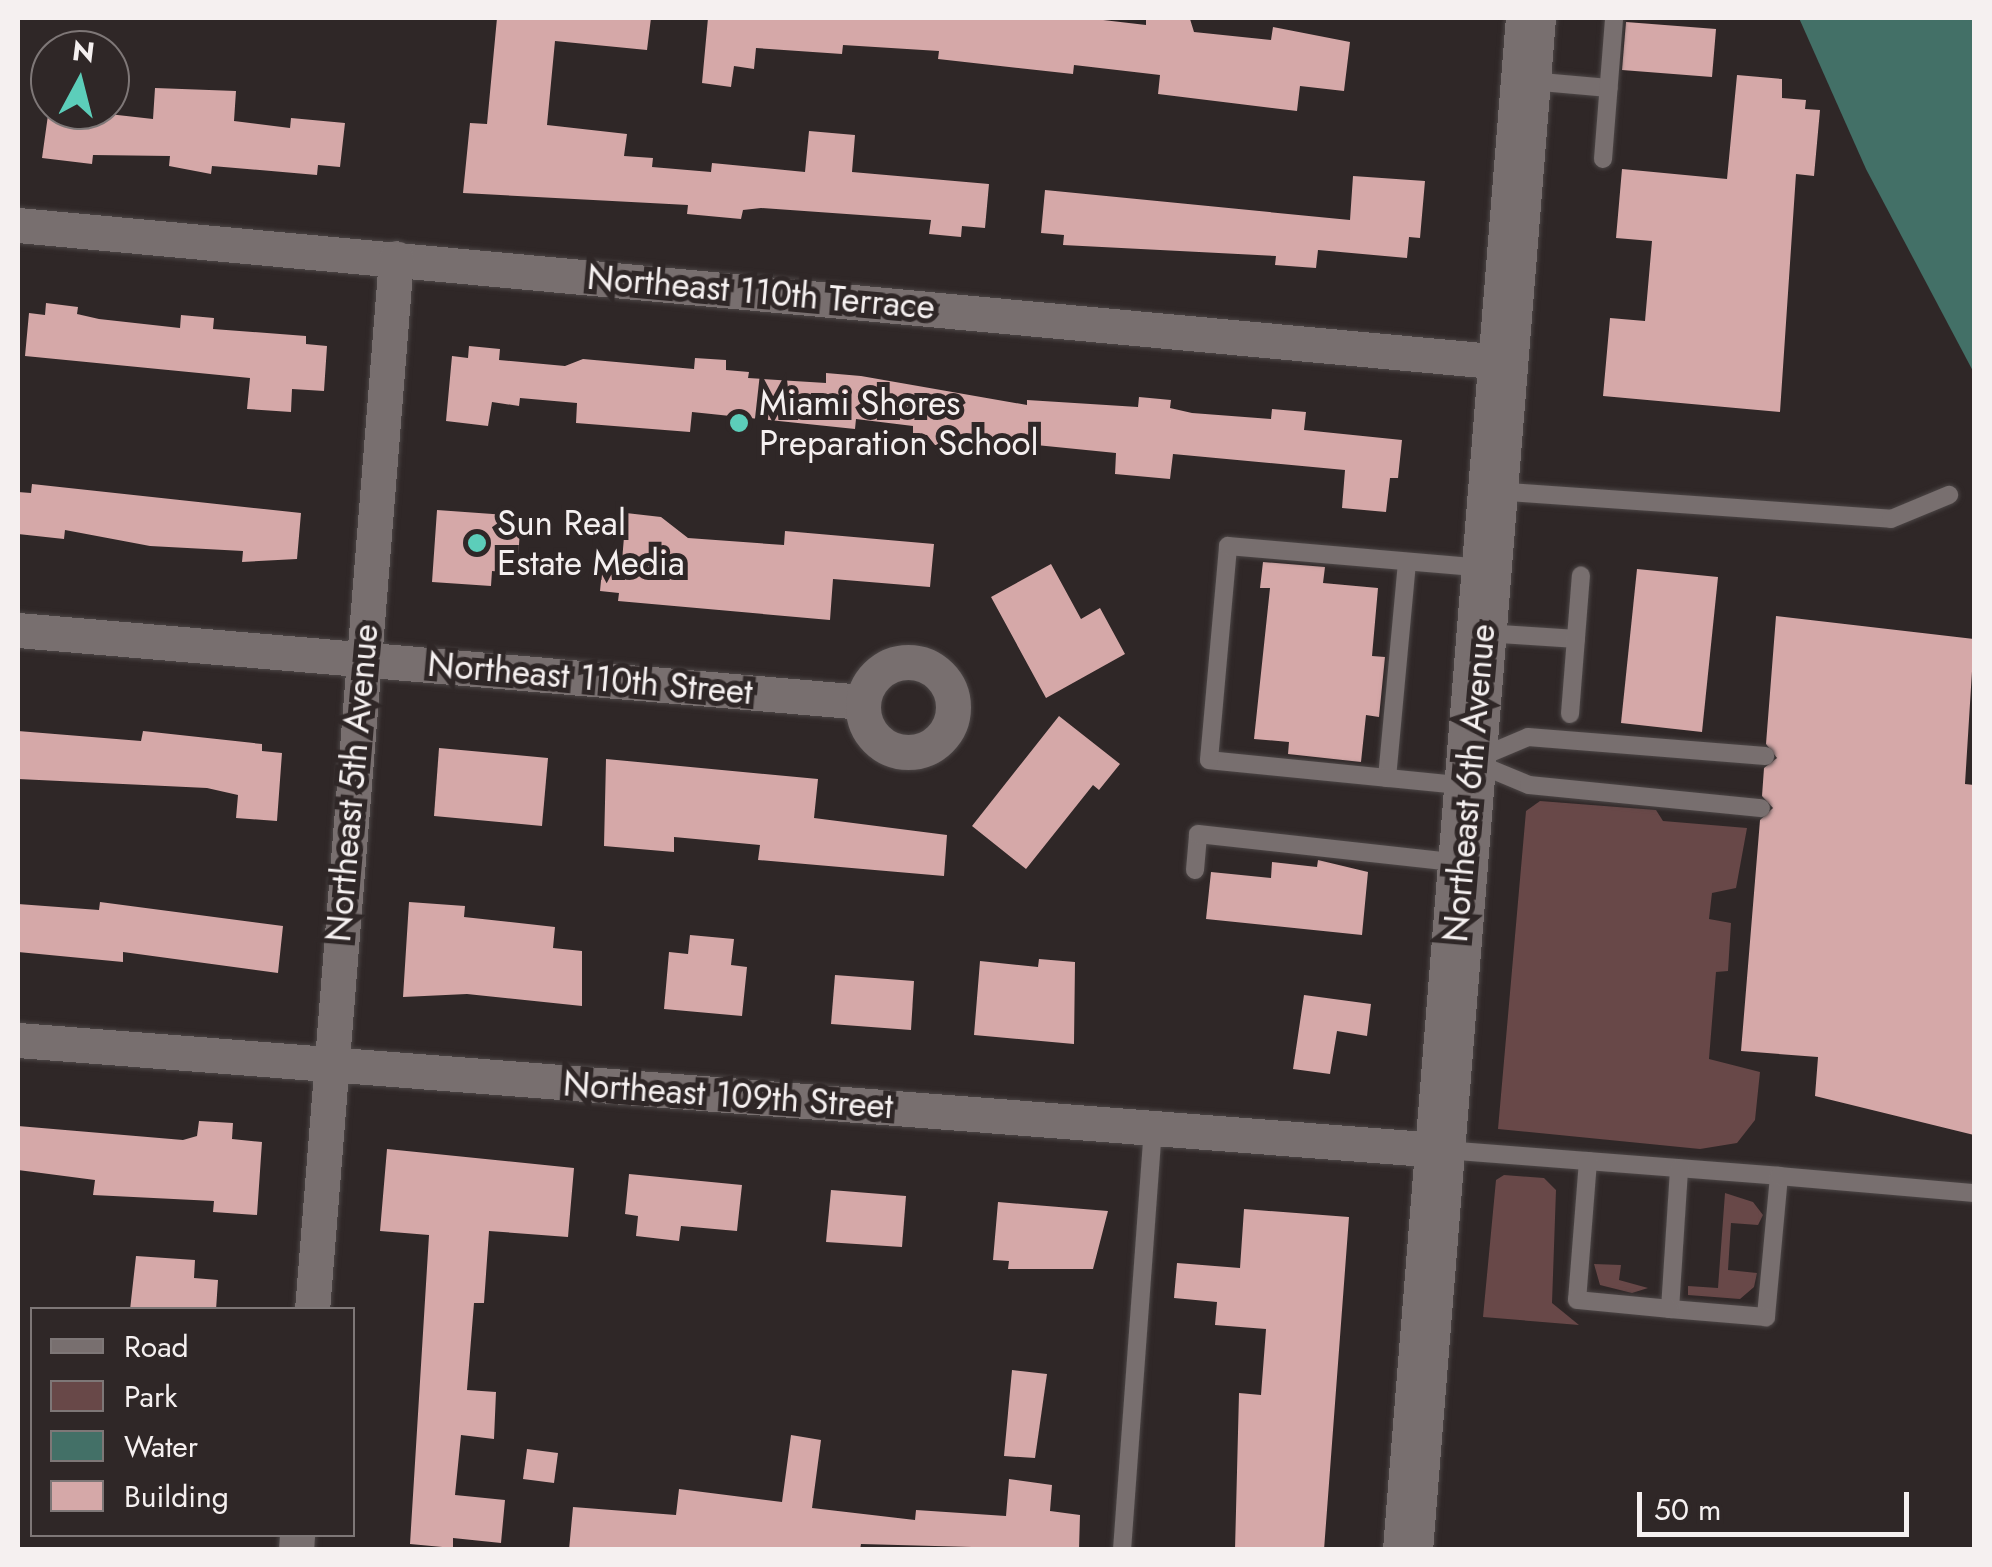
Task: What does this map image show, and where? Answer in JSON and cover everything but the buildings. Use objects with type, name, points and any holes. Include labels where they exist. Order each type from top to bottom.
[{"type":"main road","name":"Northeast 6th Avenue","points":[[1408,1550],[1531,18]]},
{"type":"street","name":"Northeast 110th Terrace","points":[[18,225],[1504,362]]},
{"type":"street","name":"Northeast 5th Avenue","points":[[312,1307],[328,1066],[396,258]]},
{"type":"street","name":"Northeast 110th Street","points":[[18,630],[862,702]]},
{"type":"street","name":"Northeast 109th Street","points":[[18,1040],[1438,1150]]},
{"type":"lane","points":[[1603,160],[1614,18]]},
{"type":"lane","points":[[1527,80],[1609,88]]},
{"type":"lane","points":[[1494,491],[1891,519],[1950,495]]},
{"type":"lane","points":[[1487,568],[1228,546],[1209,760],[1388,778],[1470,774],[1529,785],[1761,808]]},
{"type":"lane","points":[[1388,778],[1408,562]]},
{"type":"lane","points":[[1570,714],[1581,574]]},
{"type":"lane","points":[[1482,632],[1576,639]]},
{"type":"lane","points":[[1470,774],[1528,737],[1765,756]]},
{"type":"lane","points":[[1195,870],[1198,834],[1463,863]]},
{"type":"lane","points":[[1122,1550],[1153,1127]]},
{"type":"lane","points":[[1438,1150],[1490,1148],[1588,1161],[1974,1193]]},
{"type":"lane","points":[[1588,1161],[1577,1300],[1766,1317],[1779,1176]]},
{"type":"lane","points":[[1670,1309],[1679,1168]]},
{"type":"green space","points":[[1540,801],[1656,810],[1663,821],[1747,828],[1736,888],[1712,893],[1709,919],[1731,923],[1728,971],[1716,972],[1709,1059],[1760,1072],[1755,1120],[1737,1143],[1700,1149],[1498,1129],[1526,811]]},
{"type":"green space","points":[[1504,1175],[1544,1178],[1556,1190],[1552,1303],[1579,1325],[1483,1317],[1496,1180]]},
{"type":"green space","points":[[1725,1193],[1753,1202],[1763,1215],[1758,1225],[1731,1223],[1728,1270],[1757,1273],[1754,1287],[1740,1299],[1688,1295],[1688,1286],[1718,1288]]},
{"type":"green space","points":[[1594,1264],[1621,1265],[1619,1280],[1648,1288],[1632,1293],[1600,1285]]},
{"type":"water","points":[[1799,18],[1974,18],[1974,373],[1866,169]]},
{"type":"place","name":"Miami Shores Preparation School","points":[[739,423]]},
{"type":"place","name":"Sun Real Estate Media","points":[[477,543]]}]
